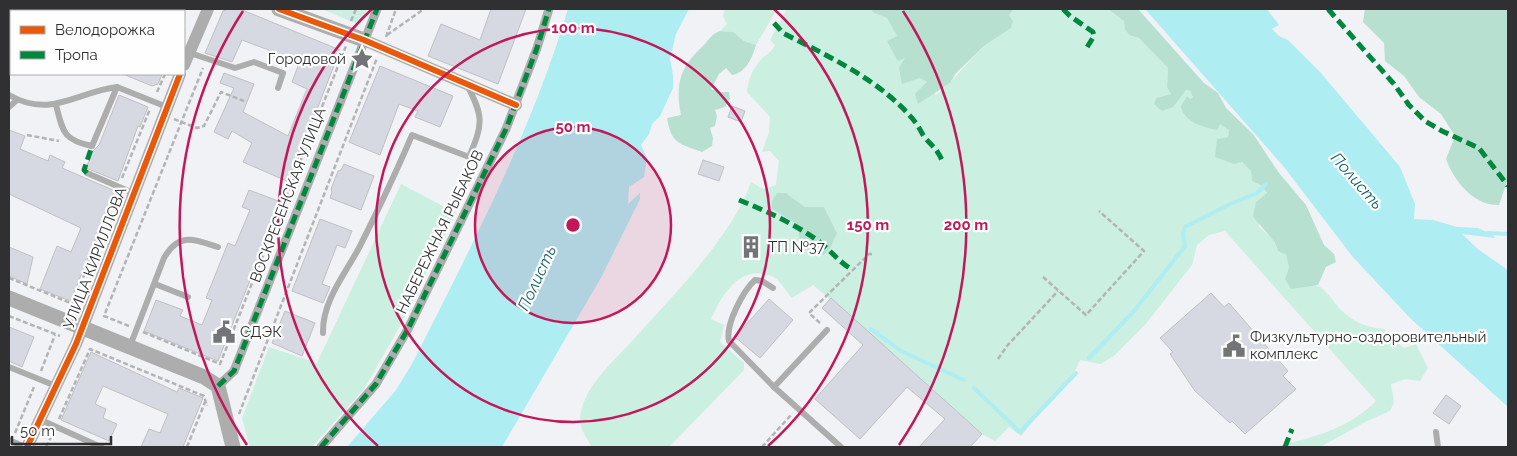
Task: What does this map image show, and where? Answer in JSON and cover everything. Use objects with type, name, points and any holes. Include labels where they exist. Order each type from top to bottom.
[{"type":"street","points":[[186,51],[208,9]]},
{"type":"street","points":[[279,9],[364,40],[381,49],[516,105]]},
{"type":"street","name":"ВОСКРЕСЕНСКАЯ УЛИЦА","points":[[218,386],[234,371],[377,9]]},
{"type":"street","name":"НАБЕРЕЖНАЯ РЫБАКОВ","points":[[321,447],[366,396],[388,365],[516,105],[549,9]]},
{"type":"street","name":"УЛИЦА КИРИЛЛОВА","points":[[26,447],[41,420],[82,328],[180,75]]},
{"type":"street","points":[[9,298],[204,377],[218,386],[233,447]]},
{"type":"lane","points":[[186,51],[235,68],[254,62],[283,73],[278,88]]},
{"type":"lane","points":[[323,333],[323,323],[334,291],[360,246],[412,135],[469,157],[480,131],[479,108],[466,84]]},
{"type":"lane","points":[[9,95],[28,104],[56,105],[96,90],[117,87],[165,111]]},
{"type":"lane","points":[[56,105],[62,128],[73,142],[92,146],[117,87]]},
{"type":"lane","points":[[9,106],[17,100]]},
{"type":"lane","points":[[87,173],[133,193]]},
{"type":"lane","points":[[130,347],[164,258],[171,246],[188,239],[218,247]]},
{"type":"lane","points":[[773,288],[762,281],[755,280],[745,288],[727,332],[729,340],[774,387],[841,447]]},
{"type":"lane","points":[[155,284],[188,297]]},
{"type":"lane","points":[[774,387],[827,330]]},
{"type":"lane","points":[[9,367],[56,386]]},
{"type":"lane","points":[[41,420],[101,447]]},
{"type":"lane","points":[[1436,432],[1438,447]]},
{"type":"lane","points":[[9,440],[26,447]]},
{"type":"path","points":[[238,416],[396,9]]},
{"type":"path","points":[[386,35],[424,9]]},
{"type":"path","points":[[207,59],[104,316],[220,364],[344,52]]},
{"type":"path","points":[[165,111],[181,122],[197,128],[204,126],[221,92],[244,101]]},
{"type":"path","points":[[27,135],[73,142]]},
{"type":"path","points":[[1043,277],[1086,315],[1144,250],[1099,211]]},
{"type":"path","points":[[827,330],[809,313],[869,254],[872,254]]},
{"type":"path","points":[[9,278],[73,304]]},
{"type":"path","points":[[998,359],[1007,346],[1058,290]]},
{"type":"path","points":[[9,316],[60,336]]},
{"type":"path","points":[[46,447],[90,349],[204,396],[209,410]]},
{"type":"path","points":[[187,447],[206,401]]},
{"type":"path","points":[[762,447],[797,408]]},
{"type":"green space","points":[[322,9],[367,9],[360,25]]},
{"type":"green space","points":[[725,9],[777,9],[756,45],[744,41],[733,32],[720,31],[727,24],[723,16]]},
{"type":"green space","points":[[787,9],[871,9],[875,13],[887,18],[897,36],[887,41],[905,57],[902,83],[920,78],[927,82],[936,95],[989,42],[1011,28],[1009,15],[1014,9],[1108,9],[1124,21],[1125,29],[1129,35],[1139,38],[1168,68],[1167,87],[1172,94],[1156,98],[1179,97],[1185,90],[1190,91],[1193,97],[1190,99],[1187,97],[1229,130],[1228,137],[1218,139],[1251,171],[1252,181],[1262,186],[1267,194],[1256,202],[1259,227],[1272,238],[1278,251],[1286,255],[1289,267],[1285,279],[1320,287],[1351,318],[1367,326],[1384,329],[1389,336],[1404,348],[1416,344],[1428,368],[1420,381],[1406,379],[1391,384],[1394,402],[1390,411],[1367,421],[1322,446],[1275,447],[1316,436],[1341,426],[1365,411],[1376,401],[1225,231],[1209,235],[1197,245],[1192,265],[1144,326],[1115,355],[1101,364],[1080,360],[1076,369],[1021,436],[1009,427],[995,441],[982,434],[947,402],[935,411],[944,399],[872,335],[863,345],[853,336],[862,326],[813,285],[792,298],[774,277],[762,273],[742,277],[734,283],[721,300],[711,319],[724,325],[720,342],[744,363],[744,370],[669,447],[592,447],[583,431],[580,417],[584,402],[594,383],[699,266],[730,224],[751,182],[763,189],[776,185],[779,161],[770,151],[762,152],[769,132],[770,117],[747,92],[749,80],[754,69],[775,45],[770,40]],"holes":[[[786,193],[805,207],[824,207],[837,233],[830,249],[800,245],[798,225],[772,208]]]},
{"type":"green space","points":[[871,9],[1014,9],[1009,15],[1013,21],[1011,28],[985,45],[956,73],[950,83],[918,104],[915,94],[927,82],[920,78],[902,84],[899,68],[905,58],[898,61],[887,41],[897,36],[887,18],[874,13]]},
{"type":"green space","points":[[1108,9],[1138,9],[1204,83],[1218,93],[1226,108],[1253,134],[1279,173],[1306,205],[1324,245],[1334,254],[1336,262],[1326,267],[1318,285],[1291,289],[1285,279],[1289,267],[1286,255],[1278,251],[1274,241],[1253,216],[1256,202],[1267,193],[1262,186],[1252,181],[1251,171],[1242,162],[1234,164],[1215,157],[1217,139],[1228,137],[1229,130],[1220,124],[1217,130],[1205,127],[1194,123],[1186,116],[1181,106],[1187,96],[1190,99],[1193,97],[1190,91],[1186,90],[1173,107],[1162,111],[1154,104],[1156,98],[1171,94],[1167,87],[1168,68],[1139,38],[1129,35],[1125,29],[1124,21]]},
{"type":"green space","points":[[1365,9],[1508,9],[1508,179],[1499,205],[1490,204],[1473,197],[1454,176],[1446,159],[1455,136],[1441,114],[1419,97],[1404,76],[1385,61],[1384,43],[1363,22]]},
{"type":"green space","points":[[720,31],[733,32],[744,41],[756,45],[745,68],[732,75],[726,68],[719,74],[711,89],[719,92],[729,92],[730,99],[725,107],[715,110],[717,116],[715,126],[710,128],[713,138],[712,146],[702,152],[678,142],[671,133],[667,118],[681,115],[679,85],[684,69],[710,37]]},
{"type":"green space","points":[[401,184],[456,213],[399,328],[364,389],[312,447],[250,447],[242,418],[269,347],[317,363]]},
{"type":"green space","points":[[777,193],[786,193],[805,207],[824,207],[837,233],[830,249],[823,255],[810,252],[800,245],[798,225],[771,208],[772,201]]},
{"type":"water","name":"Полисть","points":[[568,9],[689,9],[676,34],[670,59],[673,88],[660,116],[652,124],[649,134],[641,145],[647,158],[644,177],[629,187],[628,204],[640,193],[640,199],[602,276],[502,447],[347,447],[396,390],[434,321],[518,145],[553,55]]},
{"type":"water","points":[[1145,9],[1267,9],[1279,25],[1272,29],[1279,36],[1288,40],[1321,73],[1400,167],[1415,204],[1414,219],[1433,220],[1457,227],[1478,228],[1492,234],[1495,238],[1462,234],[1479,250],[1508,270],[1508,407],[1410,318],[1352,256],[1284,167]]},
{"type":"building","points":[[240,9],[340,50],[289,182],[243,162],[252,143],[232,131],[228,139],[214,132],[234,88],[220,83],[224,73],[254,84],[243,112],[288,136],[307,89],[292,82],[298,66],[273,56],[274,52],[242,40],[232,62],[205,53],[223,11]]},
{"type":"building","points":[[491,9],[526,9],[498,84],[428,56],[441,24],[480,40]]},
{"type":"building","points":[[380,66],[453,96],[440,127],[415,117],[418,111],[399,104],[380,155],[349,142]]},
{"type":"building","points":[[125,75],[162,75],[158,84],[152,86]]},
{"type":"building","points":[[119,95],[148,107],[140,127],[138,126],[118,181],[86,168],[93,151],[99,145]]},
{"type":"building","points":[[732,106],[745,111],[741,122],[728,117]]},
{"type":"building","points":[[9,130],[25,136],[20,149],[48,161],[50,155],[65,162],[62,168],[115,191],[71,300],[40,289],[57,246],[71,252],[81,228],[9,194]]},
{"type":"building","points":[[703,160],[724,167],[719,181],[698,174]]},
{"type":"building","points":[[344,164],[374,176],[361,210],[330,198],[331,189],[338,171],[341,170]]},
{"type":"building","points":[[249,190],[281,202],[218,361],[144,331],[156,300],[183,310],[180,316],[202,325],[212,300],[206,298],[228,243],[235,246],[250,210],[242,207]]},
{"type":"building","points":[[320,219],[352,231],[345,248],[337,245],[322,284],[330,287],[323,303],[292,291]]},
{"type":"building","points":[[9,247],[33,257],[27,284],[9,276]]},
{"type":"building","points":[[1211,293],[1224,307],[1229,303],[1288,371],[1283,376],[1296,389],[1245,434],[1195,391],[1170,354],[1173,352],[1160,338]]},
{"type":"building","points":[[831,298],[982,434],[970,447],[919,447],[945,419],[907,387],[860,439],[815,399],[863,345],[822,308]]},
{"type":"building","points":[[769,299],[793,320],[760,358],[735,337]]},
{"type":"building","points":[[285,311],[315,323],[302,356],[272,343]]},
{"type":"building","points":[[9,327],[34,337],[22,367],[9,361]]},
{"type":"building","points":[[91,352],[177,392],[179,388],[203,398],[183,447],[141,447],[149,429],[160,433],[168,414],[103,386],[95,404],[106,409],[103,418],[117,424],[109,441],[61,420]]},
{"type":"building","points":[[1446,395],[1461,406],[1449,424],[1433,413]]},
{"type":"waterway","points":[[1089,358],[1135,310],[1185,246],[1183,234],[1185,227],[1228,205],[1257,193],[1266,184]]},
{"type":"waterway","points":[[1488,233],[1508,234]]},
{"type":"waterway","points":[[871,329],[901,351],[964,380]]},
{"type":"waterway","points":[[974,388],[1020,432],[1076,373]]},
{"type":"marked path","points":[[218,386],[234,371],[377,9]]},
{"type":"marked path","points":[[321,447],[376,384],[408,329],[506,129],[537,48],[549,9]]},
{"type":"marked path","points":[[1063,9],[1093,32],[1094,36],[1086,49]]},
{"type":"marked path","points":[[1328,9],[1394,84],[1409,105],[1425,121],[1479,148],[1508,186]]},
{"type":"marked path","points":[[774,23],[783,33],[854,71],[888,95],[916,123],[942,160]]},
{"type":"marked path","points":[[87,173],[84,170],[92,146]]},
{"type":"marked path","points":[[739,200],[759,208],[808,234],[853,270]]},
{"type":"marked path","points":[[1285,447],[1292,429]]},
{"type":"cycle path","points":[[279,9],[364,40],[516,105]]},
{"type":"cycle path","points":[[27,447],[76,344],[180,75]]},
{"type":"place","name":"Городовой","points":[[362,59]]},
{"type":"place","name":"ТП №37","points":[[751,247]]},
{"type":"place","name":"СДЭК","points":[[224,332]]},
{"type":"place","name":"Физкультурно-оздоровительный комплекс","points":[[1234,346]]}]
